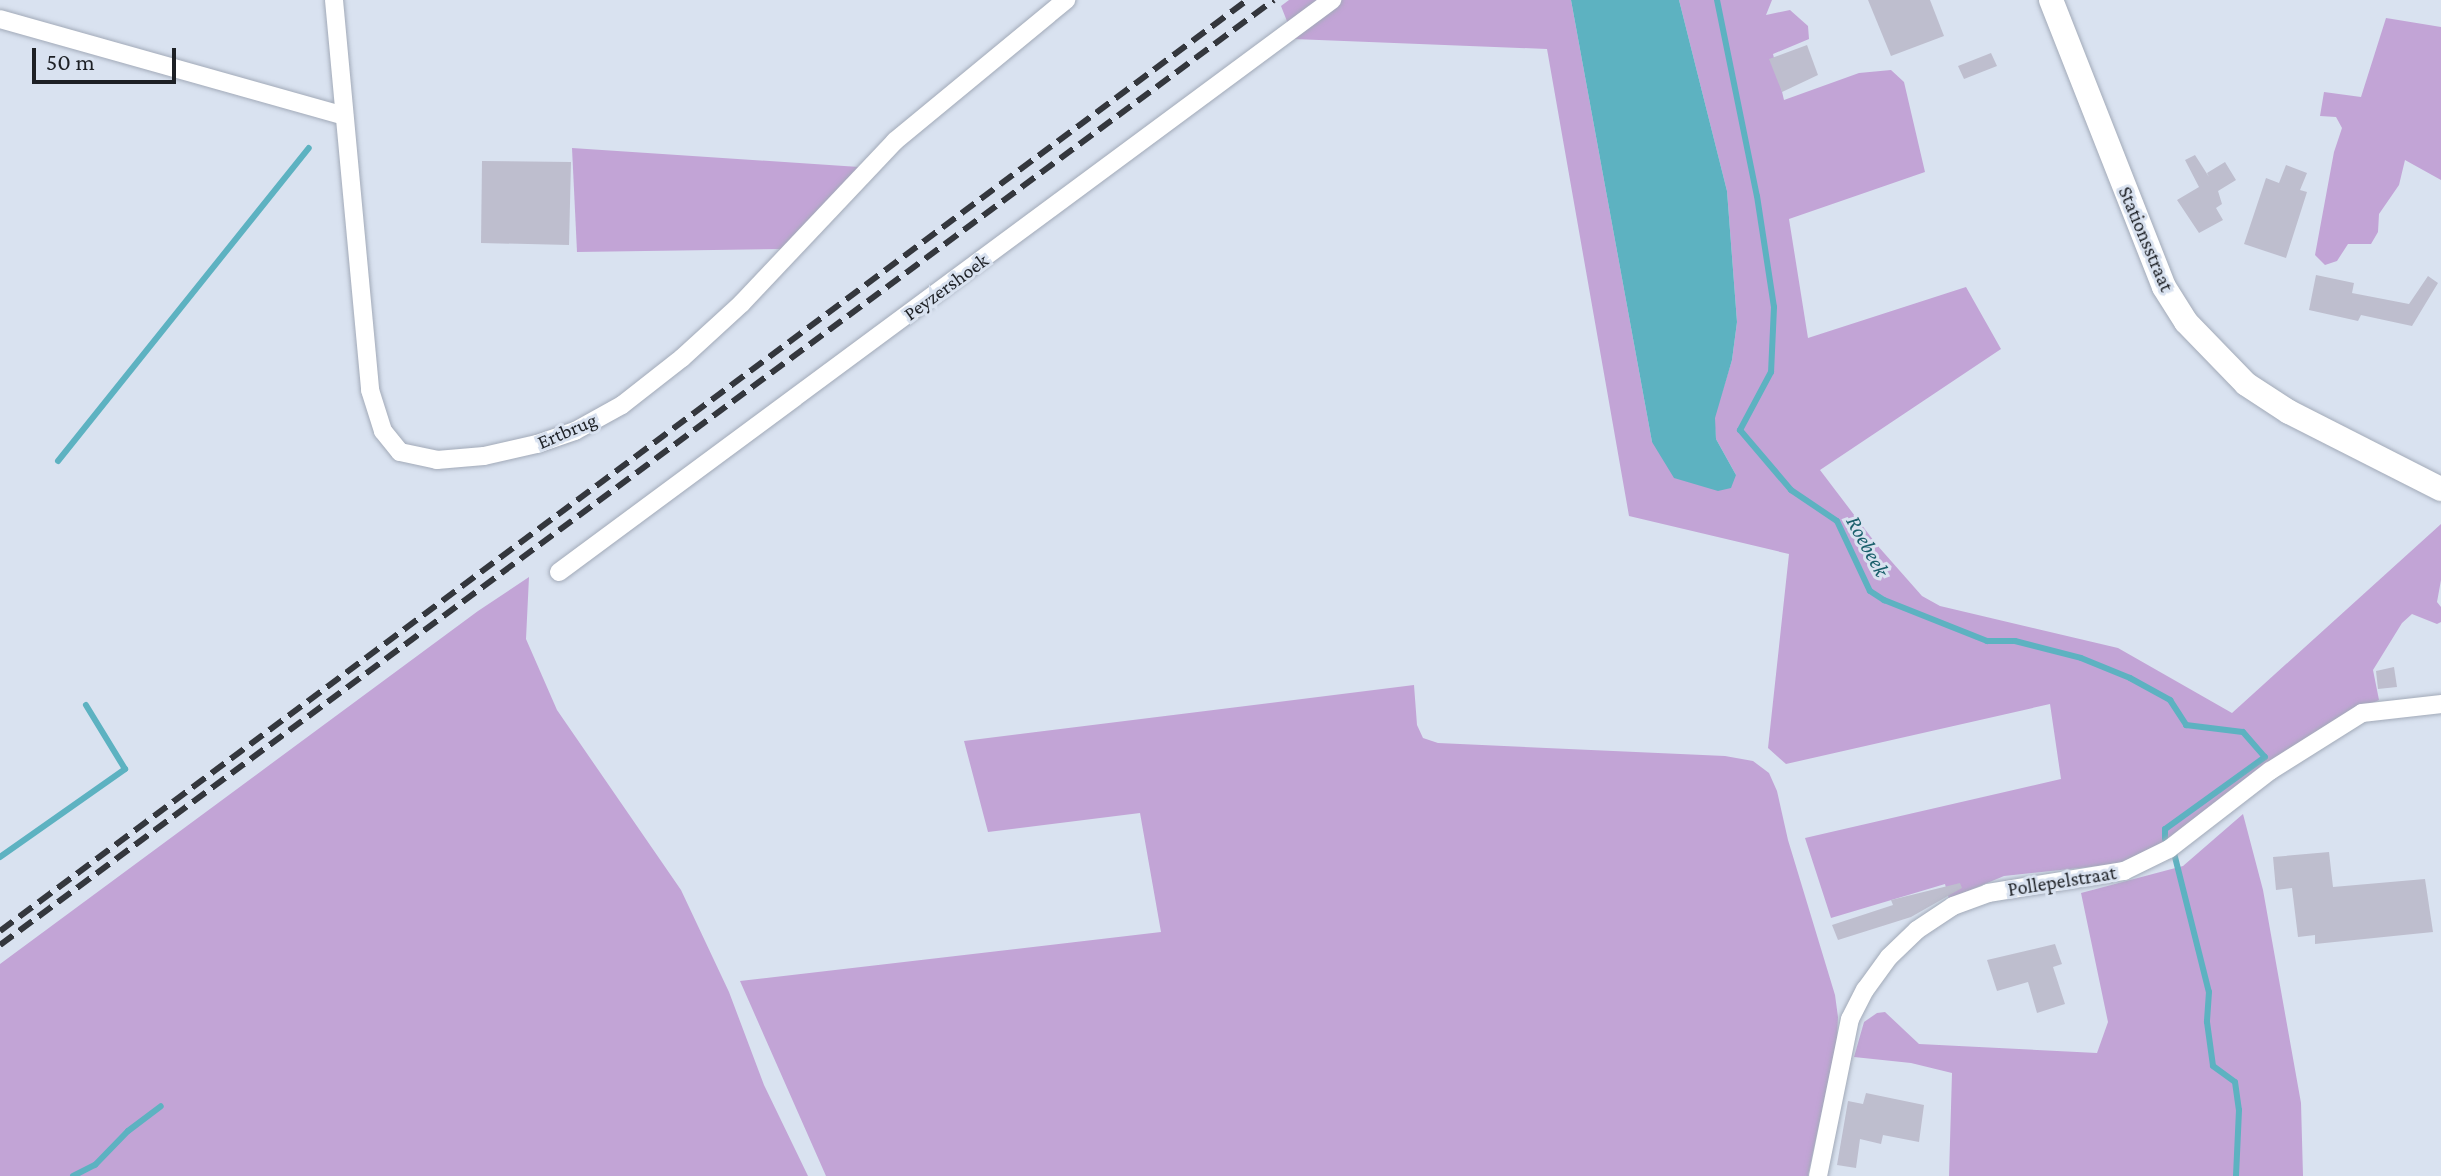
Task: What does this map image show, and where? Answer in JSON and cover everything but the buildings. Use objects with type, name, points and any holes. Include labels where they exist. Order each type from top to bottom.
[{"type":"street","name":"Ertbrug","points":[[334,0],[370,390],[376,413],[392,442],[412,457],[437,460],[484,456],[575,431],[654,381],[742,303],[895,141],[1066,0]]},
{"type":"street","name":"Peyzershoek","points":[[559,572],[1332,0]]},
{"type":"street","name":"Stationsstraat","points":[[2051,0],[2164,287],[2186,322],[2246,384],[2289,412],[2441,489]]},
{"type":"street","points":[[0,19],[344,116]]},
{"type":"street","name":"Pollepelstraat","points":[[1818,1176],[1850,1019],[1865,990],[1889,957],[1917,930],[1953,906],[1988,893],[2124,871],[2169,849],[2270,771],[2362,713],[2441,704]]},
{"type":"shaded area","points":[[1289,0],[1571,0],[1652,442],[1736,475],[1716,439],[1714,418],[1732,360],[1737,322],[1727,191],[1679,0],[1772,0],[1766,15],[1790,10],[1808,26],[1809,39],[1773,54],[1784,100],[1859,73],[1891,70],[1904,82],[1925,172],[1789,219],[1808,338],[1966,287],[2001,349],[1820,470],[1877,545],[1922,596],[1940,606],[2118,648],[2232,713],[2441,524],[2441,580],[2437,602],[2441,607],[2441,622],[2437,624],[2412,614],[2402,623],[2373,670],[2379,700],[2329,724],[2157,847],[2117,864],[2004,876],[1949,899],[1945,884],[1831,918],[1805,838],[2061,779],[2050,704],[1786,764],[1768,748],[1789,554],[1629,516],[1547,49],[1294,39],[1281,6]]},
{"type":"shaded area","points":[[2386,18],[2441,27],[2441,180],[2405,160],[2399,185],[2379,214],[2378,232],[2371,244],[2348,244],[2337,261],[2325,265],[2315,255],[2334,152],[2342,128],[2336,117],[2320,116],[2324,92],[2361,97]]},
{"type":"shaded area","points":[[572,148],[859,167],[782,249],[577,252]]},
{"type":"shaded area","points":[[529,577],[526,639],[557,710],[681,890],[729,992],[764,1085],[808,1176],[0,1176],[0,964],[478,611]]},
{"type":"shaded area","points":[[1414,685],[1417,725],[1423,738],[1438,743],[1725,756],[1753,761],[1769,773],[1777,791],[1788,840],[1835,995],[1838,1017],[1837,1040],[1808,1176],[826,1176],[740,981],[1161,932],[1140,813],[988,832],[964,741]]},
{"type":"shaded area","points":[[2243,814],[2263,890],[2301,1103],[2303,1176],[1949,1176],[1952,1073],[1911,1063],[1854,1057],[1864,1022],[1877,1013],[1885,1012],[1919,1044],[2097,1053],[2108,1022],[2081,893],[2183,866]]},
{"type":"water","points":[[1571,0],[1679,0],[1727,191],[1737,322],[1732,360],[1715,418],[1716,439],[1736,475],[1731,488],[1718,491],[1674,478],[1652,442]]},
{"type":"waterway","name":"Roebeek","points":[[1717,0],[1757,196],[1774,307],[1771,372],[1740,430],[1791,490],[1837,521],[1870,591],[1884,600],[1987,641],[2015,641],[2081,658],[2130,678],[2170,700],[2186,725],[2243,732],[2265,757],[2165,829],[2165,839]]},
{"type":"waterway","points":[[58,461],[309,148]]},
{"type":"waterway","points":[[0,857],[125,769],[86,705]]},
{"type":"waterway","name":"Roebeek","points":[[2174,853],[2209,992],[2207,1022],[2213,1066],[2235,1082],[2239,1110],[2236,1176]]},
{"type":"waterway","points":[[73,1176],[95,1165],[128,1131],[161,1106]]},
{"type":"railway","points":[[0,931],[1247,0]]},
{"type":"railway","points":[[0,945],[1274,0]]}]
